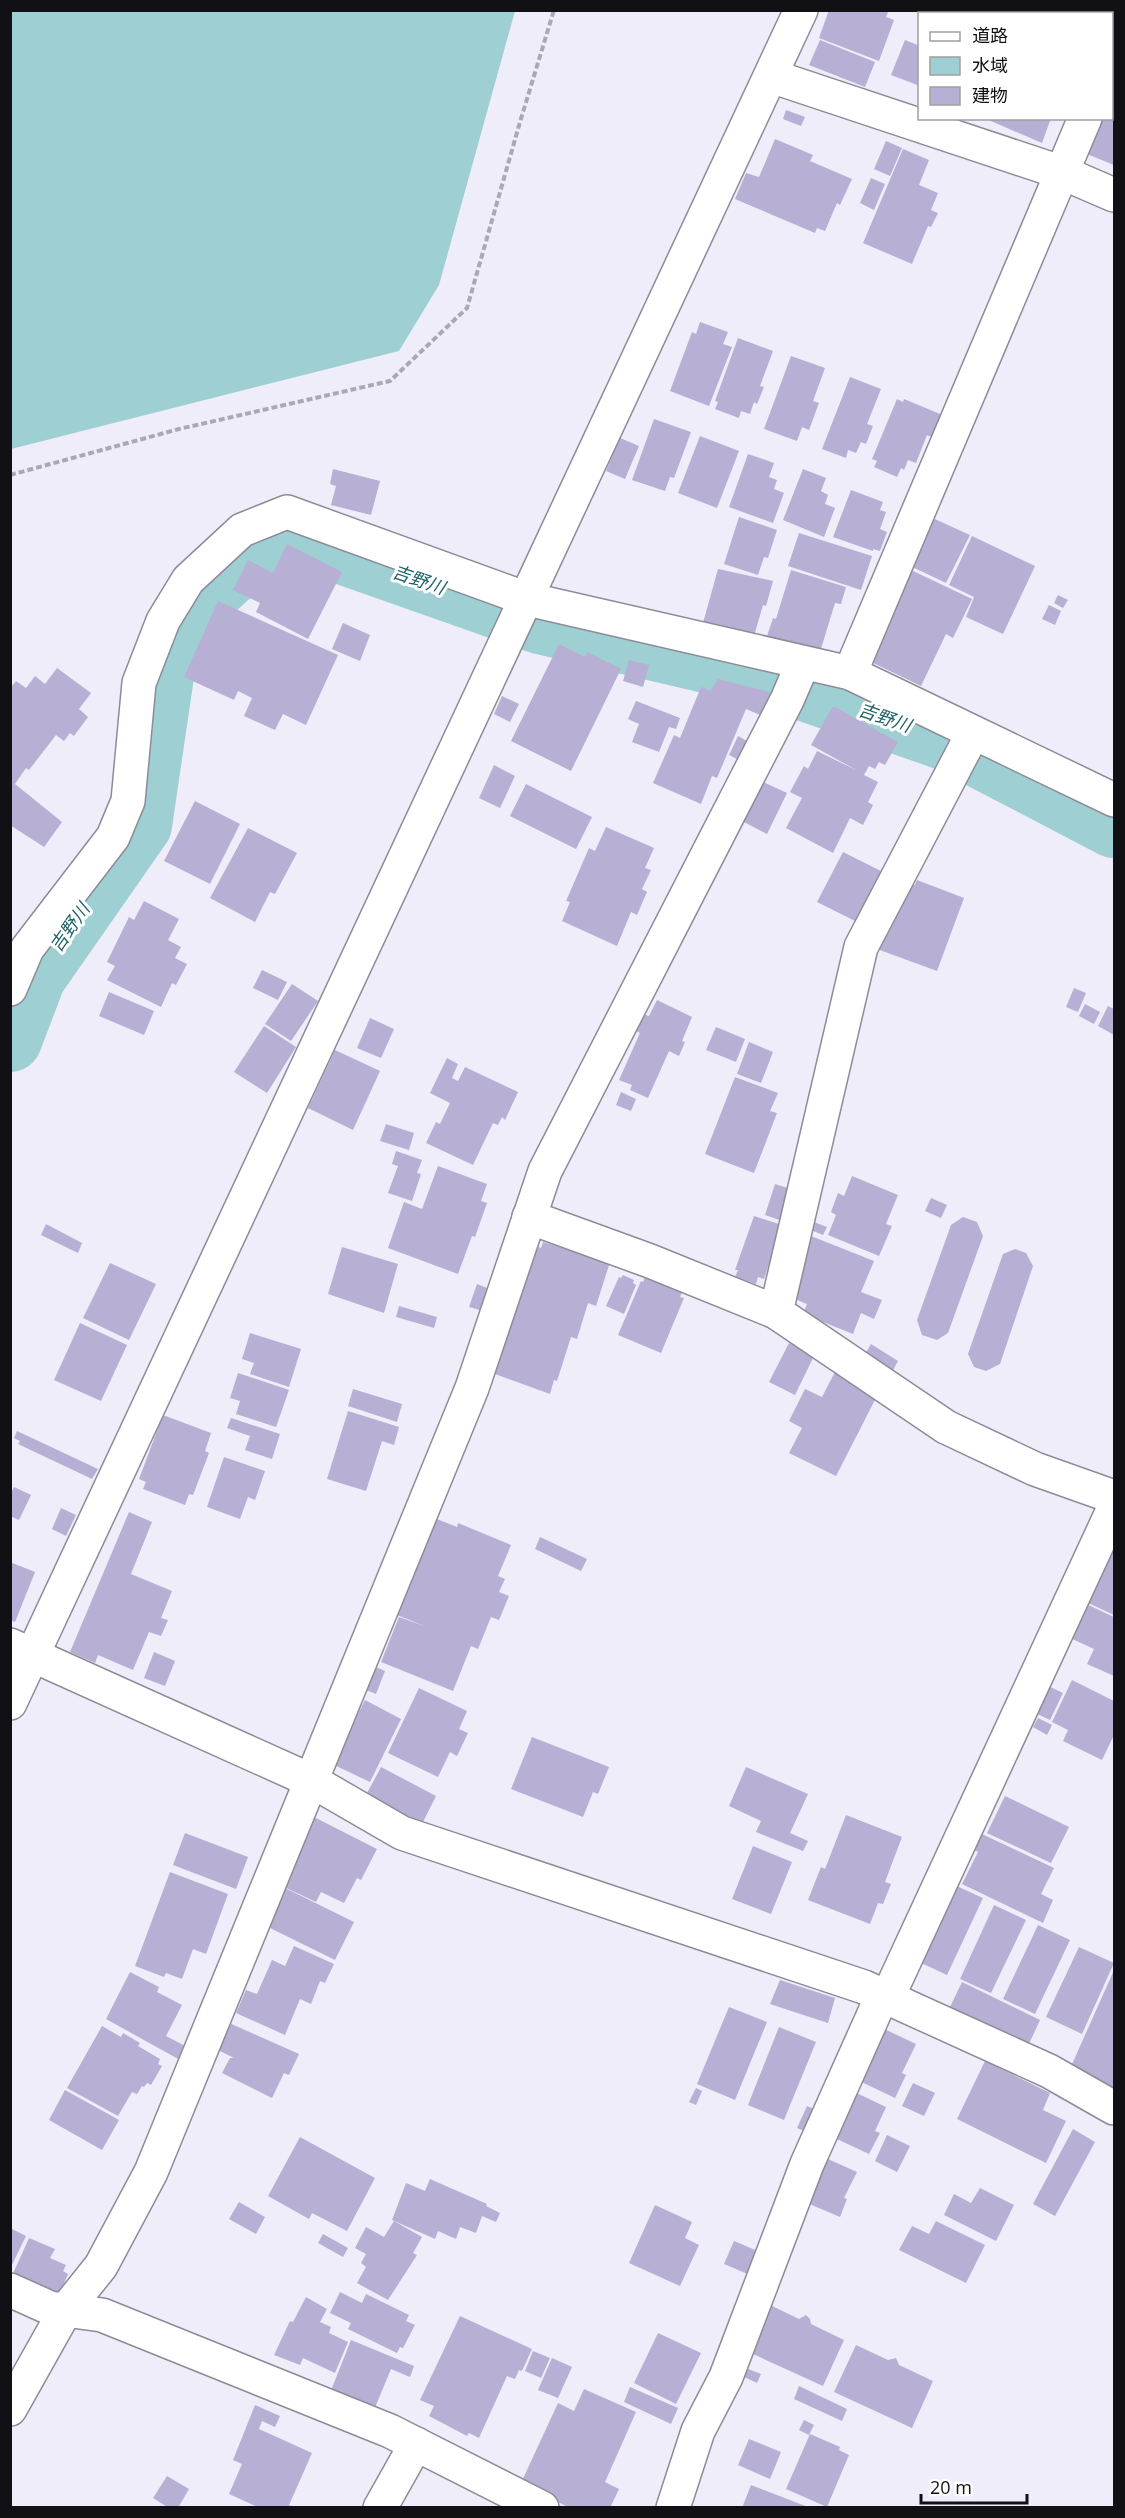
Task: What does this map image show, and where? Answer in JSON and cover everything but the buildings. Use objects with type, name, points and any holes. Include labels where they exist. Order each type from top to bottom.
[{"type":"street","points":[[10,1703],[22,1649],[527,599],[801,10]]},
{"type":"street","points":[[771,76],[1063,173],[1114,195]]},
{"type":"street","points":[[849,673],[1084,120]]},
{"type":"street","points":[[10,989],[27,949],[113,837],[128,801],[139,683],[163,621],[188,579],[242,530],[287,512],[527,599],[849,673],[1114,800]]},
{"type":"street","points":[[10,2409],[65,2311],[101,2266],[152,2172],[472,1388],[545,1171],[782,711],[803,663]]},
{"type":"street","points":[[776,1312],[861,946],[973,734]]},
{"type":"street","points":[[529,1217],[650,1261],[776,1312],[946,1427],[1035,1469],[1114,1497]]},
{"type":"street","points":[[673,2508],[698,2431],[726,2377],[807,2164],[878,2005],[891,1990],[1114,1508]]},
{"type":"street","points":[[22,1649],[312,1781],[402,1833],[864,1987],[1049,2071],[1114,2108]]},
{"type":"street","points":[[10,2290],[50,2308],[102,2315],[390,2431],[542,2508]]},
{"type":"street","points":[[380,2508],[416,2444]]},
{"type":"path","points":[[10,474],[179,429],[390,381],[467,308],[554,10]]},
{"type":"water","points":[[11,10],[515,11],[439,285],[399,351],[11,449]]},
{"type":"waterway","name":"吉野川","points":[[10,1040],[34,977],[140,825],[165,655],[194,606],[269,538],[302,538],[540,622],[762,674],[947,739],[1114,826]]}]
